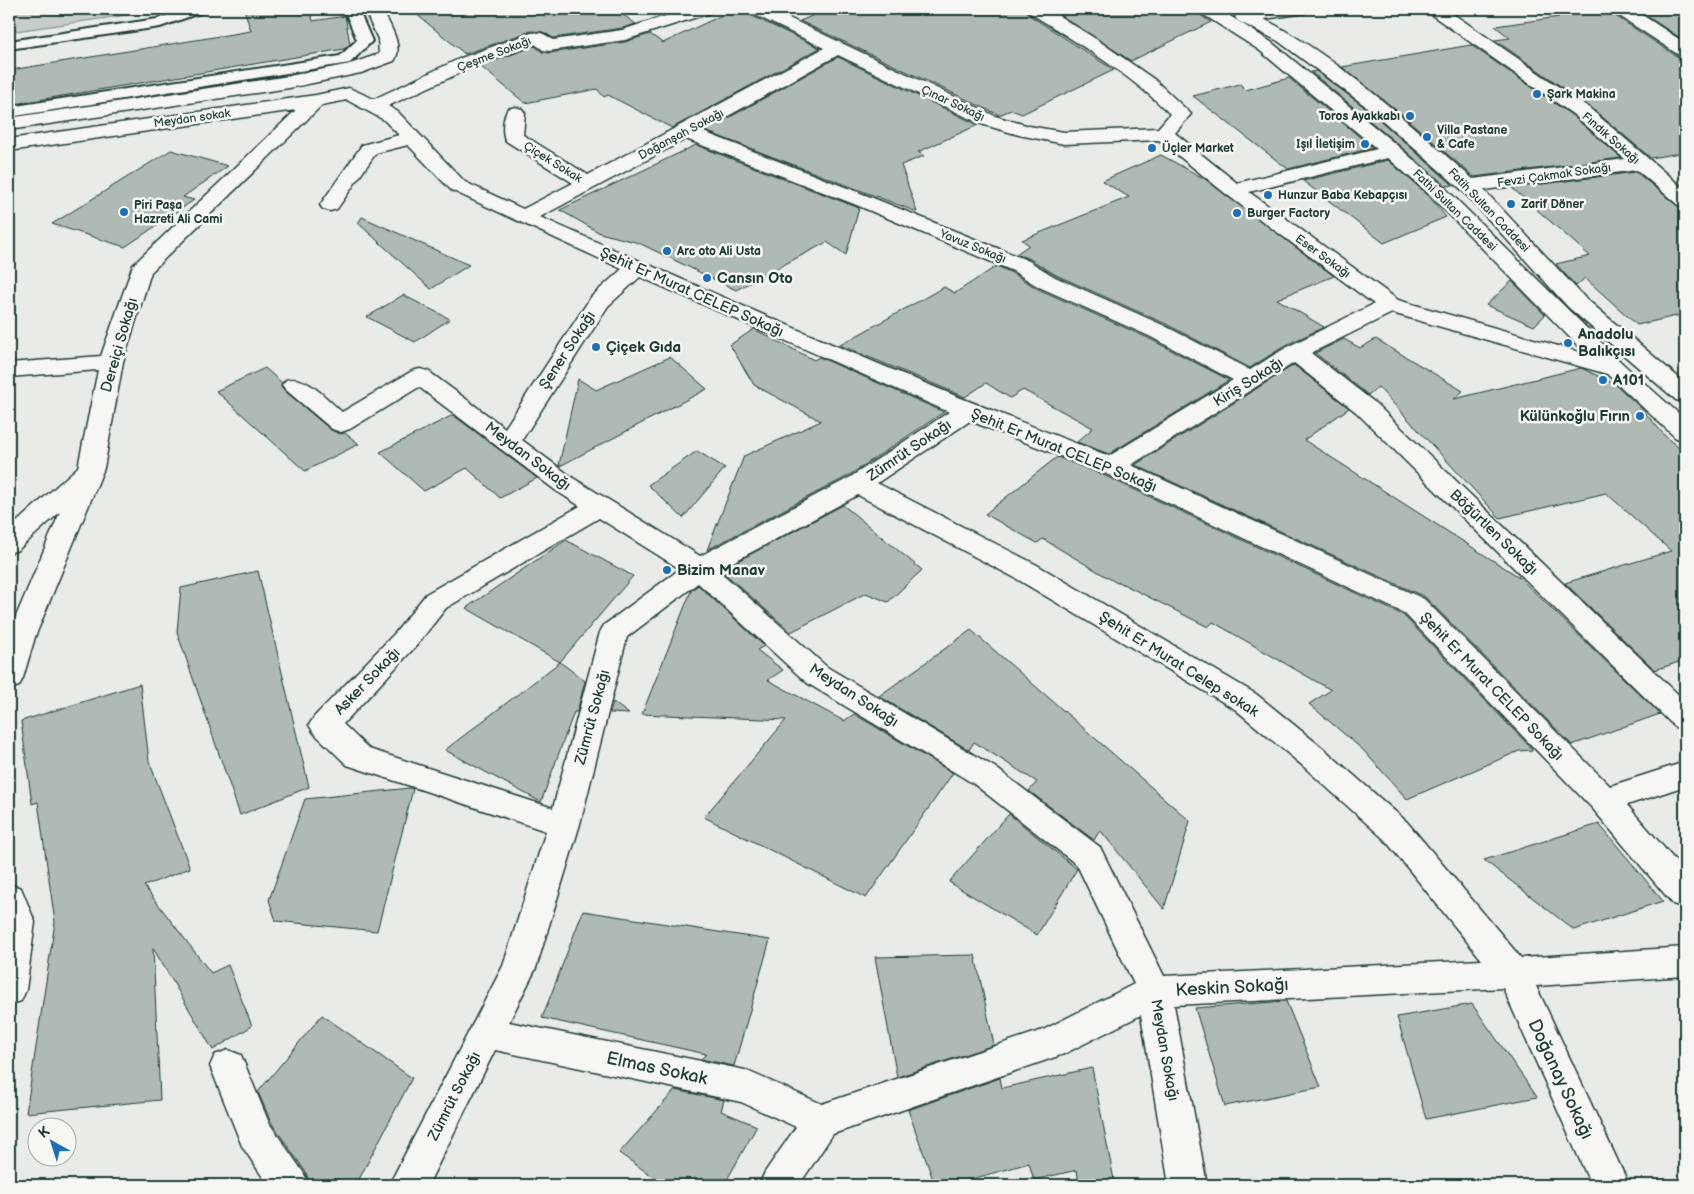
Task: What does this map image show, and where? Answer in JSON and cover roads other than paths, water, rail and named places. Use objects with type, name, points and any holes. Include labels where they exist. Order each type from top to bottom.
[{"type":"street","points":[[9,124],[289,82],[354,69],[388,57],[387,38],[373,9]]},
{"type":"street","name":"Çeşme Sokağı","points":[[374,106],[468,62],[537,37],[549,46],[625,35],[704,9]]},
{"type":"street","name":"Çınar Sokağı","points":[[757,9],[988,120],[1026,131],[1064,138],[1164,134]]},
{"type":"street","points":[[1036,9],[1108,55],[1166,98],[1181,114],[1164,134]]},
{"type":"street","name":"Fathi Sultan Caddesi","points":[[1207,9],[1264,46],[1392,151],[1437,191],[1615,369],[1685,432]]},
{"type":"street","points":[[1237,13],[1299,9]]},
{"type":"street","name":"Fındık Sokağı","points":[[1435,9],[1581,111],[1685,202]]},
{"type":"street","points":[[1621,9],[1685,51]]},
{"type":"street","name":"Fatih Sultan Caddesi","points":[[1237,13],[1284,37],[1374,103],[1468,186],[1576,302],[1685,395]]},
{"type":"street","name":"Doğanşah Sokağı","points":[[523,217],[685,132],[837,48]]},
{"type":"street","name":"Meydan sokak","points":[[9,145],[316,101],[349,94],[374,106]]},
{"type":"street","name":"Dereiçi Sokağı","points":[[9,678],[21,637],[91,468],[111,362],[141,270],[316,101]]},
{"type":"street","name":"Şehit Er Murat CELEP Sokağı","points":[[374,106],[391,116],[458,186],[756,321],[968,411],[1111,466],[1414,606],[1604,800],[1685,894]]},
{"type":"street","name":"Çiçek Sokak","points":[[515,113],[513,137],[588,183]]},
{"type":"street","name":"Yavuz Sokağı","points":[[685,132],[861,200],[1021,266],[1047,282],[1157,330],[1251,380]]},
{"type":"street","name":"Eser Sokağı","points":[[1164,134],[1233,190],[1390,305],[1615,369]]},
{"type":"street","points":[[330,205],[369,149],[412,138]]},
{"type":"street","points":[[1233,190],[1392,151]]},
{"type":"street","name":"Fevzi Çakmak Sokağı","points":[[1468,186],[1640,164]]},
{"type":"street","name":"Şener Sokağı","points":[[509,441],[599,302],[637,268]]},
{"type":"street","name":"Kiriş Sokağı","points":[[1111,466],[1295,352],[1390,305]]},
{"type":"street","name":"Böğürtlen Sokağı","points":[[1295,352],[1365,407],[1685,719]]},
{"type":"street","points":[[9,370],[111,362]]},
{"type":"street","name":"Meydan Sokağı","points":[[294,385],[341,424],[420,376],[564,484],[698,568],[817,676],[985,776],[1089,856],[1154,991],[1188,1185]]},
{"type":"street","name":"Zümrüt Sokağı","points":[[408,1185],[520,968],[564,824],[614,632],[698,568],[858,484],[968,411]]},
{"type":"street","points":[[9,544],[91,468]]},
{"type":"street","name":"Şehit Er Murat Celep sokak","points":[[858,484],[1027,572],[1246,702],[1314,758],[1396,831],[1513,973]]},
{"type":"street","name":"Asker Sokağı","points":[[564,824],[358,757],[324,725],[406,640],[436,601],[599,506]]},
{"type":"street","points":[[1604,800],[1685,774]]},
{"type":"street","points":[[9,898],[18,922],[9,990]]},
{"type":"street","name":"Keskin Sokağı","points":[[821,1121],[1052,1043],[1154,991],[1513,973],[1685,961]]},
{"type":"street","name":"Doğanay Sokağı","points":[[1513,973],[1610,1185]]},
{"type":"street","name":"Elmas Sokak","points":[[486,1033],[745,1086],[821,1121]]},
{"type":"street","points":[[228,1066],[255,1134],[290,1185]]},
{"type":"street","points":[[778,1185],[821,1121]]},
{"type":"lane","points":[[9,45],[160,23],[197,9]]},
{"type":"lane","points":[[9,112],[345,60],[365,41],[351,9]]},
{"type":"place","name":"Şark Makina","points":[[1537,94]]},
{"type":"place","name":"Toros Ayakkabı","points":[[1410,116]]},
{"type":"place","name":"Villa Pastane & Cafe","points":[[1427,137]]},
{"type":"place","name":"Işıl İletişim","points":[[1365,144]]},
{"type":"place","name":"Üçler Market","points":[[1152,148]]},
{"type":"place","name":"Hunzur Baba Kebapçısı","points":[[1268,195]]},
{"type":"place","name":"Zarif Döner","points":[[1511,204]]},
{"type":"place","name":"Piri Paşa Hazreti Ali Cami","points":[[124,212]]},
{"type":"place","name":"Burger Factory","points":[[1237,213]]},
{"type":"place","name":"Arc oto Ali Usta","points":[[667,251]]},
{"type":"place","name":"Cansın Oto","points":[[707,278]]},
{"type":"place","name":"Anadolu Balıkçısı","points":[[1568,343]]},
{"type":"place","name":"Çiçek Gıda","points":[[596,347]]},
{"type":"place","name":"A101","points":[[1603,380]]},
{"type":"place","name":"Külünkoğlu Fırın","points":[[1640,416]]},
{"type":"place","name":"Bizim Manav","points":[[667,570]]}]
